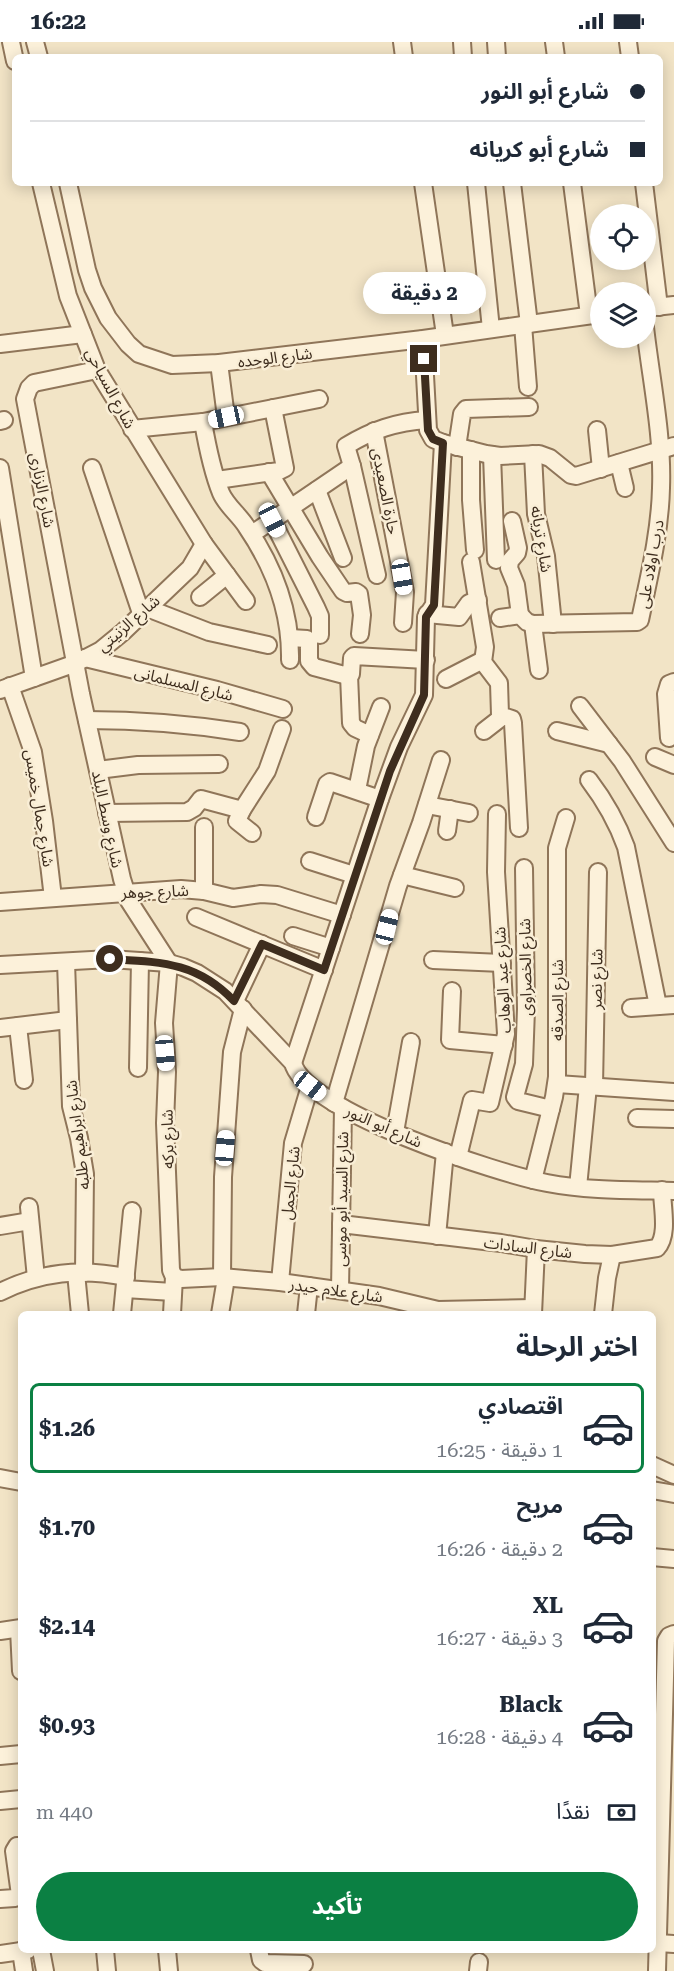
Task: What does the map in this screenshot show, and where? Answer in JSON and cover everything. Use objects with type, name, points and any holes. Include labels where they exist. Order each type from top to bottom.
[{"type":"street","name":"شارع السياحي","points":[[42,186],[68,297],[97,370],[204,544],[246,601]]},
{"type":"street","name":"شارع الوحده","points":[[69,186],[87,270],[108,318],[128,344],[139,354],[172,365],[219,363],[423,339],[590,315]]},
{"type":"street","points":[[423,186],[446,335]]},
{"type":"street","points":[[476,186],[491,329]]},
{"type":"street","points":[[512,186],[526,324],[528,387]]},
{"type":"street","points":[[573,186],[590,286]]},
{"type":"street","points":[[644,186],[659,306]]},
{"type":"street","points":[[0,344],[83,334]]},
{"type":"street","points":[[423,339],[427,420],[430,435],[457,447],[492,455],[533,454],[550,458],[571,475],[576,476],[667,448]]},
{"type":"street","name":"درب اولاد على","points":[[500,618],[553,624],[637,622],[640,620],[659,515],[661,482],[667,448],[649,348]]},
{"type":"street","points":[[219,363],[226,417]]},
{"type":"street","name":"شارع الزنارى","points":[[80,661],[25,399],[29,388],[34,383],[97,370]]},
{"type":"street","points":[[132,429],[202,422],[319,399]]},
{"type":"street","points":[[293,1063],[380,799],[399,747],[424,695],[427,614],[434,605],[462,414],[466,409],[529,407]]},
{"type":"street","points":[[217,480],[282,470],[285,464],[273,408]]},
{"type":"street","points":[[377,575],[346,446],[374,431],[405,422],[427,420]]},
{"type":"street","points":[[202,422],[222,496],[252,534],[274,576],[285,606],[290,638],[290,660]]},
{"type":"street","points":[[597,430],[601,469]]},
{"type":"street","name":"حارة الصعيدى","points":[[374,431],[405,592],[403,623]]},
{"type":"street","points":[[446,679],[469,674],[483,660],[485,646],[473,556],[471,500],[457,447]]},
{"type":"street","name":"شارع تريانه","points":[[533,454],[536,514],[546,556],[553,624]]},
{"type":"street","points":[[492,455],[496,560]]},
{"type":"street","points":[[619,463],[625,488]]},
{"type":"street","points":[[252,534],[352,466]]},
{"type":"street","points":[[0,468],[34,678]]},
{"type":"street","points":[[92,468],[144,611],[209,632],[268,645]]},
{"type":"street","points":[[269,472],[343,591],[359,594],[363,615],[360,634]]},
{"type":"street","points":[[317,490],[343,558]]},
{"type":"street","points":[[272,520],[320,616],[320,635]]},
{"type":"street","points":[[512,521],[518,553],[510,561],[509,568],[526,620],[538,670]]},
{"type":"street","name":"شارع الزنيتي","points":[[5,688],[80,661],[100,650],[190,568],[204,544]]},
{"type":"street","points":[[200,597],[227,575]]},
{"type":"street","points":[[427,614],[459,617],[469,603],[478,600]]},
{"type":"street","points":[[290,638],[309,641],[309,661],[314,667],[349,675]]},
{"type":"street","points":[[370,735],[355,729],[351,723],[349,675],[351,658],[354,656],[426,660]]},
{"type":"street","points":[[483,660],[499,684],[502,717]]},
{"type":"street","name":"شارع المسلمانى","points":[[80,661],[184,682],[283,709]]},
{"type":"street","name":"شارع وسط البلد","points":[[80,661],[87,720],[125,892],[169,963]]},
{"type":"street","points":[[669,738],[666,694],[669,684],[674,682]]},
{"type":"street","name":"شارع جمال خميس","points":[[5,688],[33,752],[44,821],[52,898]]},
{"type":"street","points":[[580,706],[609,744],[674,843]]},
{"type":"street","points":[[357,790],[370,735],[381,707]]},
{"type":"street","points":[[484,731],[502,717],[509,718],[513,723],[519,828]]},
{"type":"street","points":[[87,720],[179,723],[240,732]]},
{"type":"street","points":[[252,833],[237,821],[267,771],[282,729]]},
{"type":"street","points":[[557,731],[609,744]]},
{"type":"street","points":[[655,757],[674,765]]},
{"type":"street","name":"شارع السيد أبو موسى","points":[[339,1290],[341,1224],[339,1106],[398,915],[402,876],[441,760]]},
{"type":"street","points":[[98,770],[148,764],[219,764]]},
{"type":"street","points":[[589,780],[605,801],[626,847],[666,1006],[631,1008]]},
{"type":"street","points":[[316,817],[328,782],[380,799]]},
{"type":"street","points":[[107,813],[188,812],[201,799],[242,810]]},
{"type":"street","points":[[427,805],[469,813]]},
{"type":"street","points":[[447,831],[450,809]]},
{"type":"street","name":"شارع عبد الوهاب","points":[[452,1155],[472,1100],[490,1102],[506,1034],[496,872],[497,814]]},
{"type":"street","name":"شارع الصدقه","points":[[533,1180],[557,1084],[556,868],[557,848],[566,818]]},
{"type":"street","points":[[204,827],[204,891]]},
{"type":"street","points":[[310,861],[354,875]]},
{"type":"street","name":"شارع الخصراوى","points":[[524,868],[526,1009],[524,1064],[515,1097],[518,1101],[551,1109]]},
{"type":"street","name":"شارع نصر","points":[[578,1187],[591,1086],[598,872]]},
{"type":"street","points":[[402,876],[455,888]]},
{"type":"street","name":"شارع جوهر","points":[[0,902],[181,889],[204,891],[233,898],[261,894],[277,895],[342,915]]},
{"type":"street","points":[[196,917],[324,970]]},
{"type":"street","points":[[293,936],[331,948]]},
{"type":"street","points":[[220,1311],[224,1278],[223,1177],[233,1049],[239,1005],[262,944]]},
{"type":"street","name":"شارع أبو النور","points":[[0,965],[110,959],[169,963],[197,973],[225,992],[293,1063],[294,1069],[310,1086],[339,1106],[395,1132],[452,1155],[533,1180],[578,1187],[668,1190]]},
{"type":"street","points":[[433,960],[501,963]]},
{"type":"street","points":[[138,1068],[140,961]]},
{"type":"street","name":"شارع ابراهيم طلبه","points":[[66,962],[71,1106],[85,1174],[80,1311]]},
{"type":"street","name":"شارع بركه","points":[[169,963],[164,1023],[167,1072],[165,1123],[171,1270],[174,1284],[172,1311]]},
{"type":"street","points":[[452,991],[450,1040],[504,1045]]},
{"type":"street","points":[[0,1028],[68,1020]]},
{"type":"street","points":[[18,1026],[24,1080]]},
{"type":"street","points":[[395,1132],[411,1041]]},
{"type":"street","points":[[557,1084],[674,1092]]},
{"type":"street","name":"شارع الجمل","points":[[280,1282],[293,1143],[310,1086]]},
{"type":"street","points":[[637,1118],[674,1119]]},
{"type":"street","points":[[437,1236],[452,1155]]},
{"type":"street","name":"شارع السادات","points":[[341,1224],[536,1249],[612,1255],[660,1246],[663,1238],[668,1190]]},
{"type":"street","points":[[123,1311],[132,1211]]},
{"type":"street","points":[[0,1226],[30,1214],[36,1278]]},
{"type":"street","points":[[533,1311],[536,1249]]},
{"type":"street","points":[[603,1311],[612,1255]]},
{"type":"street","name":"شارع علام حيدر","points":[[0,1293],[29,1279],[99,1272],[125,1283],[174,1284],[181,1279],[224,1278],[280,1282],[379,1296],[434,1311]]},
{"type":"street","points":[[306,1311],[309,1286]]},
{"type":"street","points":[[656,1467],[674,1474]]},
{"type":"street","points":[[0,1478],[18,1481]]},
{"type":"street","points":[[656,1491],[674,1494]]},
{"type":"street","points":[[656,1557],[674,1559]]},
{"type":"street","points":[[0,1630],[18,1628]]},
{"type":"street","points":[[674,1634],[666,1641],[669,1672],[663,1734],[667,1859],[666,1943],[657,1969],[674,1969]]},
{"type":"street","points":[[0,1748],[0,1756],[18,1754]]},
{"type":"street","points":[[0,1801],[18,1799]]},
{"type":"street","points":[[18,1846],[14,1851],[18,1880]]},
{"type":"street","points":[[0,1899],[18,1896]]},
{"type":"street","points":[[0,1954],[18,1952]]},
{"type":"street","points":[[24,1953],[24,1971]]},
{"type":"street","points":[[42,1953],[45,1971]]},
{"type":"street","points":[[105,1953],[107,1971]]},
{"type":"street","points":[[167,1953],[169,1971]]},
{"type":"street","points":[[260,1953],[261,1960],[265,1963],[304,1962]]},
{"type":"route","points":[[110,959],[169,963],[183,967],[197,973],[234,1001],[262,944],[324,970],[380,799],[399,747],[422,702],[425,689],[426,617],[434,605],[443,443],[433,439],[428,430],[424,359]]}]
